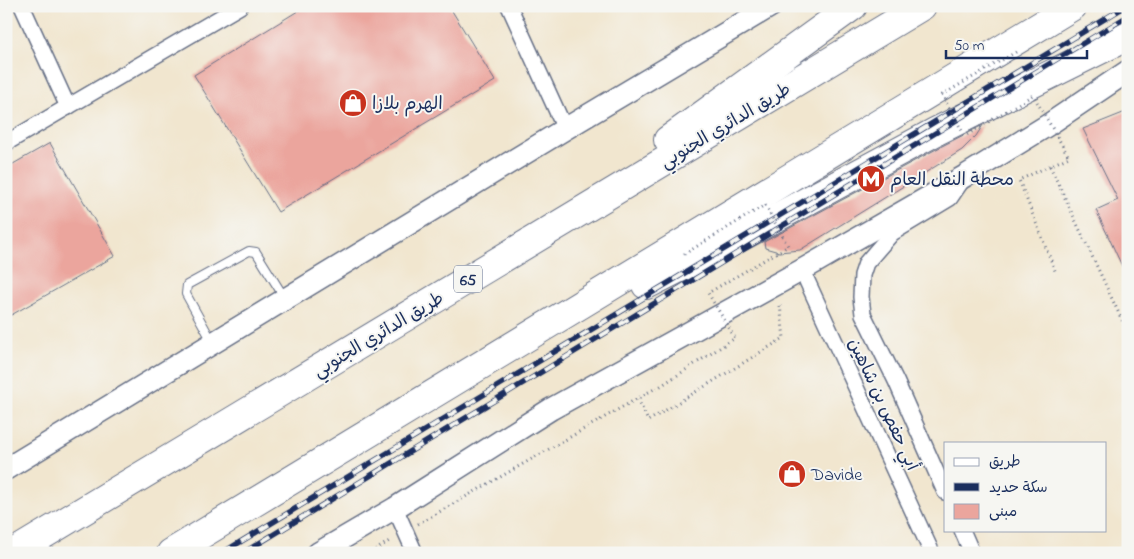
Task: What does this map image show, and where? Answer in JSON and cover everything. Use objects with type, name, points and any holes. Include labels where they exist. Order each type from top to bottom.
[{"type":"highway","points":[[519,249],[853,6]]},
{"type":"highway","name":"طريق الدائري الجنوبي","points":[[13,553],[922,6]]},
{"type":"highway","points":[[171,553],[1073,6]]},
{"type":"highway","points":[[468,374],[735,240],[935,132],[1128,36]]},
{"type":"main road","points":[[6,469],[565,129],[747,13],[771,6]]},
{"type":"main road","points":[[318,553],[395,508],[551,409],[802,270],[965,176],[1048,125],[1128,71]]},
{"type":"street","points":[[22,6],[68,107]]},
{"type":"street","points":[[6,143],[240,6]]},
{"type":"street","points":[[509,6],[565,129]]},
{"type":"street","name":"أبي حفص بن شاهين","points":[[944,490],[896,381],[863,314],[861,297],[862,275],[866,263],[892,233],[950,198],[965,176]]},
{"type":"street","name":"أبي حفص بن شاهين","points":[[802,270],[932,553]]},
{"type":"street","points":[[395,508],[415,553]]},
{"type":"street","points":[[963,532],[972,553]]},
{"type":"lane","points":[[214,343],[186,294],[187,285],[248,251],[256,252],[285,299]]},
{"type":"path","points":[[1016,52],[942,95],[965,136],[1033,95],[1069,157],[1018,180],[1056,273]]},
{"type":"path","points":[[1050,166],[1128,334]]},
{"type":"path","points":[[439,513],[655,390],[735,338],[708,292],[788,246],[765,205],[681,256]]},
{"type":"path","points":[[638,399],[648,421],[784,338],[780,303],[785,300]]},
{"type":"building","points":[[306,6],[449,6],[495,81],[278,212],[194,75]]},
{"type":"building","points":[[1128,111],[1128,279],[1096,210],[1118,200],[1083,129]]},
{"type":"building","points":[[983,125],[976,136],[962,150],[800,250],[779,252],[765,248],[764,242]]},
{"type":"building","points":[[50,143],[115,256],[6,318],[6,168]]},
{"type":"railway","points":[[222,553],[1126,6]]},
{"type":"railway","points":[[243,553],[1128,16]]},
{"type":"place","name":"الهرم بلازا","points":[[353,103]]},
{"type":"place","name":"محطة النقل العام","points":[[871,179]]},
{"type":"place","name":"Davide","points":[[792,474]]}]
